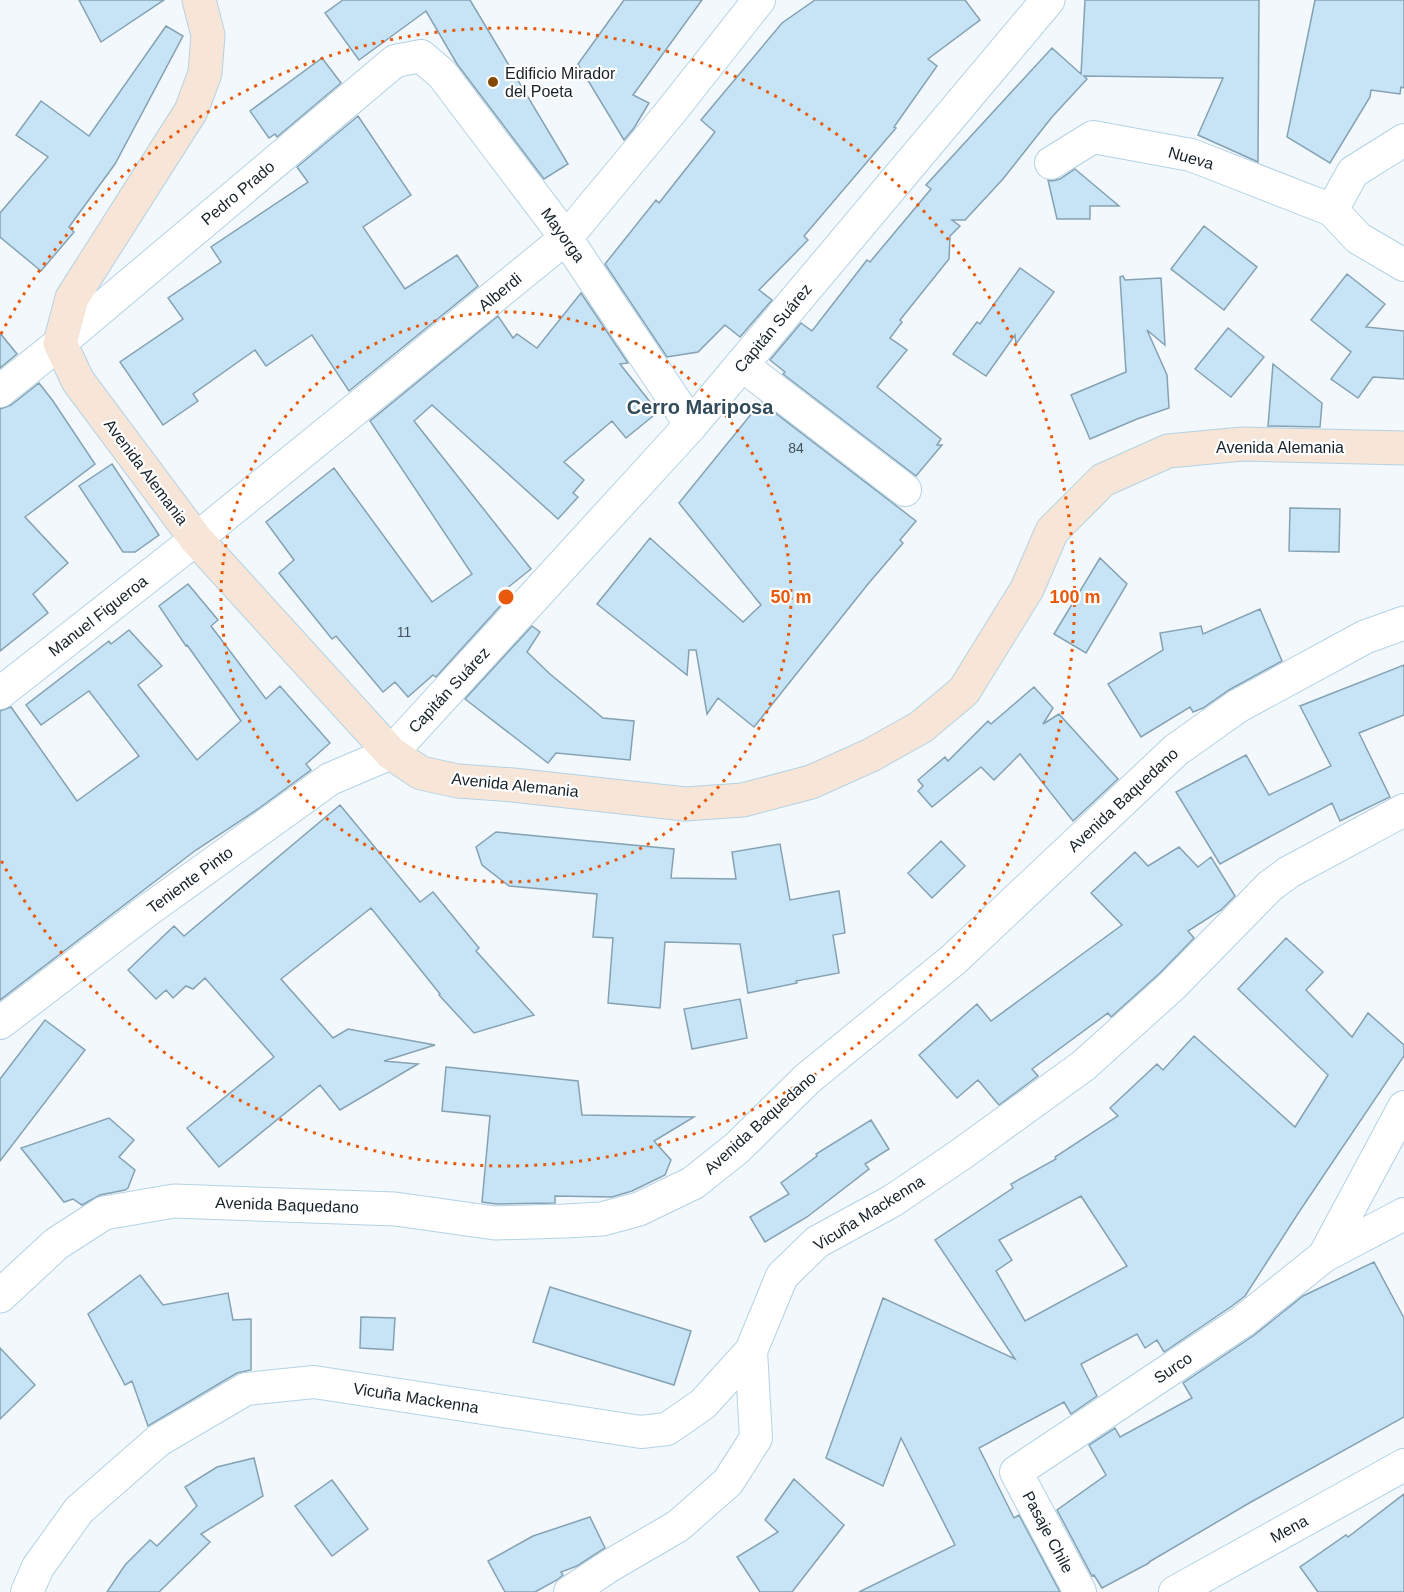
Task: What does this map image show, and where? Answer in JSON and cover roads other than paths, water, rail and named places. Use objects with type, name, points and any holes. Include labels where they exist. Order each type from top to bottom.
[{"type":"main road","points":[[60,343],[72,298],[190,111],[205,73],[208,35],[199,0]]},
{"type":"main road","name":"Avenida Alemania","points":[[60,343],[78,381],[196,539],[391,753],[421,773],[458,781],[685,804],[743,800],[811,782],[871,755],[921,727],[964,691],[1027,590],[1052,531],[1103,480],[1168,450],[1243,444],[1404,448]]},
{"type":"street","name":"Alberdi","points":[[196,539],[566,238],[669,114],[759,0]]},
{"type":"street","name":"Capitán Suárez","points":[[391,753],[691,425],[1048,0]]},
{"type":"street","name":"Pedro Prado","points":[[0,391],[395,61],[421,56]]},
{"type":"street","name":"Mayorga","points":[[421,56],[442,74],[566,238],[691,425]]},
{"type":"street","name":"Nueva","points":[[1051,163],[1093,137],[1191,155],[1332,210],[1358,238],[1404,265]]},
{"type":"street","points":[[1332,210],[1353,172],[1404,140]]},
{"type":"street","points":[[741,365],[905,490]]},
{"type":"street","name":"Manuel Figueroa","points":[[0,693],[196,539]]},
{"type":"street","name":"Avenida Baquedano","points":[[0,1296],[56,1244],[104,1213],[174,1201],[395,1209],[495,1223],[602,1219],[639,1209],[693,1183],[736,1148],[807,1079],[952,960],[1176,750],[1238,705],[1365,637],[1404,623]]},
{"type":"street","name":"Teniente Pinto","points":[[0,1023],[144,913],[330,779],[391,753]]},
{"type":"street","name":"Vicuña Mackenna","points":[[27,1592],[38,1567],[79,1510],[159,1440],[246,1389],[314,1382],[641,1432],[667,1429],[703,1404],[751,1351],[782,1276],[818,1242],[892,1201],[1083,1066],[1173,986],[1270,886],[1289,872],[1404,810]]},
{"type":"street","points":[[1324,1256],[1404,1107]]},
{"type":"street","points":[[1324,1256],[1404,1214]]},
{"type":"street","name":"Surco","points":[[1016,1472],[1243,1321],[1324,1256]]},
{"type":"street","points":[[570,1592],[678,1526],[728,1482],[756,1438],[751,1351]]},
{"type":"street","name":"Mena","points":[[1175,1592],[1404,1465]]},
{"type":"street","name":"Pasaje Chile","points":[[1016,1472],[1080,1592]]},
{"type":"place","name":"Edificio Mirador del Poeta","points":[[493,82]]},
{"type":"district","name":"Cerro Mariposa","points":[[700,407]]}]
